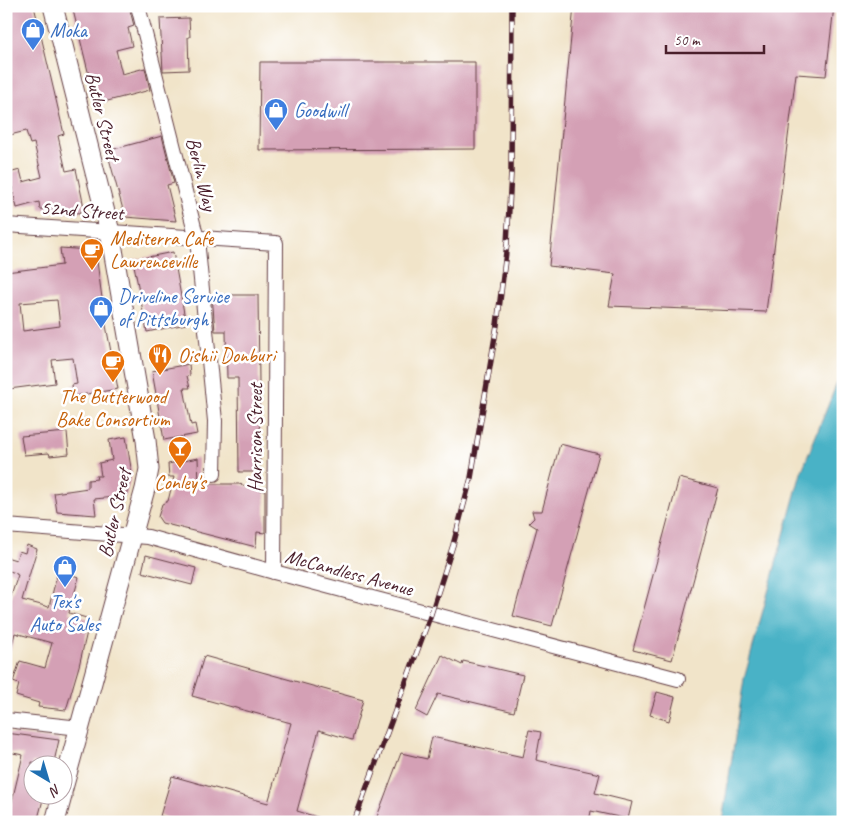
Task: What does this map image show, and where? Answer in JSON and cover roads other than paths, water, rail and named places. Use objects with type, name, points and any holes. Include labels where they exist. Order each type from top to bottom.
[{"type":"main road","name":"Butler Street","points":[[53,6],[110,232],[146,440],[149,469],[133,536],[72,757]]},
{"type":"main road","name":"Butler Street","points":[[55,822],[59,806]]},
{"type":"street","name":"Berlin Way","points":[[138,6],[197,239],[215,421],[214,474]]},
{"type":"street","name":"52nd Street","points":[[6,225],[276,243]]},
{"type":"street","name":"Harrison Street","points":[[274,572],[276,243]]},
{"type":"street","name":"McCandless Avenue","points":[[6,526],[148,537],[678,678]]},
{"type":"street","points":[[6,720],[80,728]]},
{"type":"water","points":[[843,368],[843,822],[722,822],[744,679],[801,473]]},
{"type":"railway","points":[[354,822],[431,614],[453,545],[471,478],[497,325],[507,244],[511,173],[512,6]]},
{"type":"place","name":"Moka","points":[[33,51]]},
{"type":"place","name":"Goodwill","points":[[276,131]]},
{"type":"place","name":"Mediterra Cafe Lawrenceville","points":[[92,271]]},
{"type":"place","name":"Driveline Service of Pittsburgh","points":[[101,329]]},
{"type":"place","name":"Oishii Donburi","points":[[160,376]]},
{"type":"place","name":"The Butterwood Bake Consortium","points":[[113,383]]},
{"type":"place","name":"Conley's","points":[[180,469]]},
{"type":"place","name":"Tex's Auto Sales","points":[[65,588]]}]
